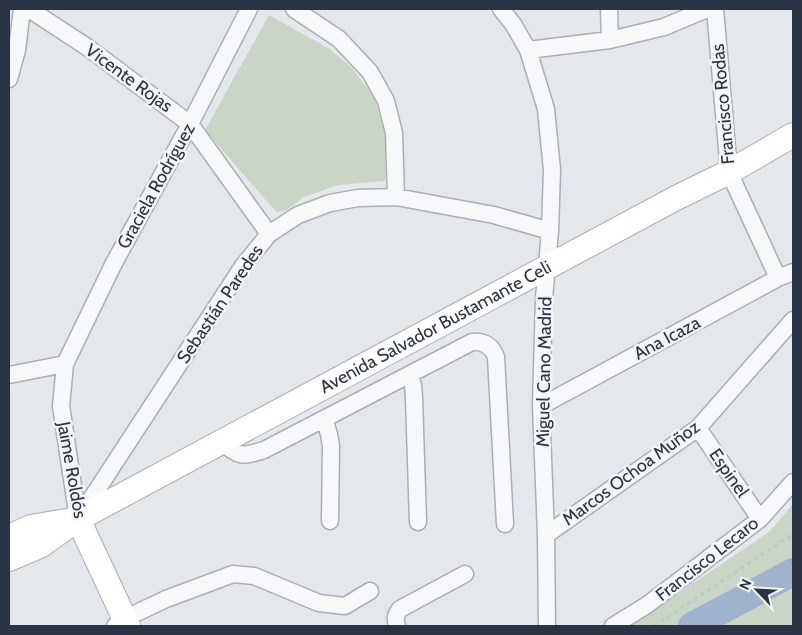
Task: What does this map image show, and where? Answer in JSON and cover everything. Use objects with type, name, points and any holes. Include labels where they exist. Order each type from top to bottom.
[{"type":"main road","name":"Avenida Salvador Bustamante Celi","points":[[9,559],[40,546],[78,519],[676,198],[728,172],[793,135]]},
{"type":"main road","name":"Avenida Salvador Bustamante Celi","points":[[9,537],[31,527],[78,519]]},
{"type":"main road","name":"Jaime Roldós","points":[[78,519],[122,624]]},
{"type":"street","points":[[9,79],[17,50],[22,9]]},
{"type":"street","name":"Vicente Rojas","points":[[29,9],[87,47],[190,124],[269,234]]},
{"type":"street","name":"Graciela Rodríguez","points":[[65,364],[114,263],[190,124],[249,9]]},
{"type":"street","points":[[294,9],[339,39],[370,72],[386,101],[394,133],[396,197]]},
{"type":"street","name":"Miguel Cano Madrid","points":[[502,9],[528,50],[546,109],[552,170],[550,231],[544,298],[541,406],[547,626]]},
{"type":"street","points":[[609,9],[610,40]]},
{"type":"street","points":[[528,50],[610,40],[664,27],[707,9]]},
{"type":"street","name":"Francisco Rodas","points":[[715,9],[728,172],[786,275]]},
{"type":"street","name":"Sebastián Paredes","points":[[78,519],[242,266],[269,234],[298,215],[330,203],[358,198],[396,197],[494,215],[550,231]]},
{"type":"street","name":"Ana Icaza","points":[[541,406],[786,275]]},
{"type":"street","name":"Marcos Ochoa Muñoz","points":[[546,535],[698,428],[793,320]]},
{"type":"street","points":[[222,442],[237,453],[247,456],[264,450],[472,342],[478,341],[492,348],[496,357],[505,524]]},
{"type":"street","points":[[9,376],[65,364]]},
{"type":"street","name":"Jaime Roldós","points":[[65,364],[61,406],[78,519]]},
{"type":"street","points":[[410,374],[414,398],[418,522]]},
{"type":"street","points":[[324,419],[331,446],[330,521]]},
{"type":"street","name":"Espinel","points":[[698,428],[760,518]]},
{"type":"street","name":"Francisco Lecaro","points":[[613,626],[647,605],[760,518],[793,482]]},
{"type":"street","points":[[122,624],[166,599],[233,574],[254,576],[319,602],[345,606],[370,591]]},
{"type":"street","points":[[397,626],[396,614],[400,609],[465,574]]},
{"type":"path","points":[[654,626],[793,534]]},
{"type":"path","points":[[789,537],[793,543]]},
{"type":"green space","points":[[269,15],[328,48],[352,68],[374,97],[386,137],[385,181],[338,185],[304,197],[287,210],[276,212],[205,130]]},
{"type":"green space","points":[[793,504],[793,626],[630,626],[769,532]]},
{"type":"waterway","points":[[692,626],[793,572]]}]
